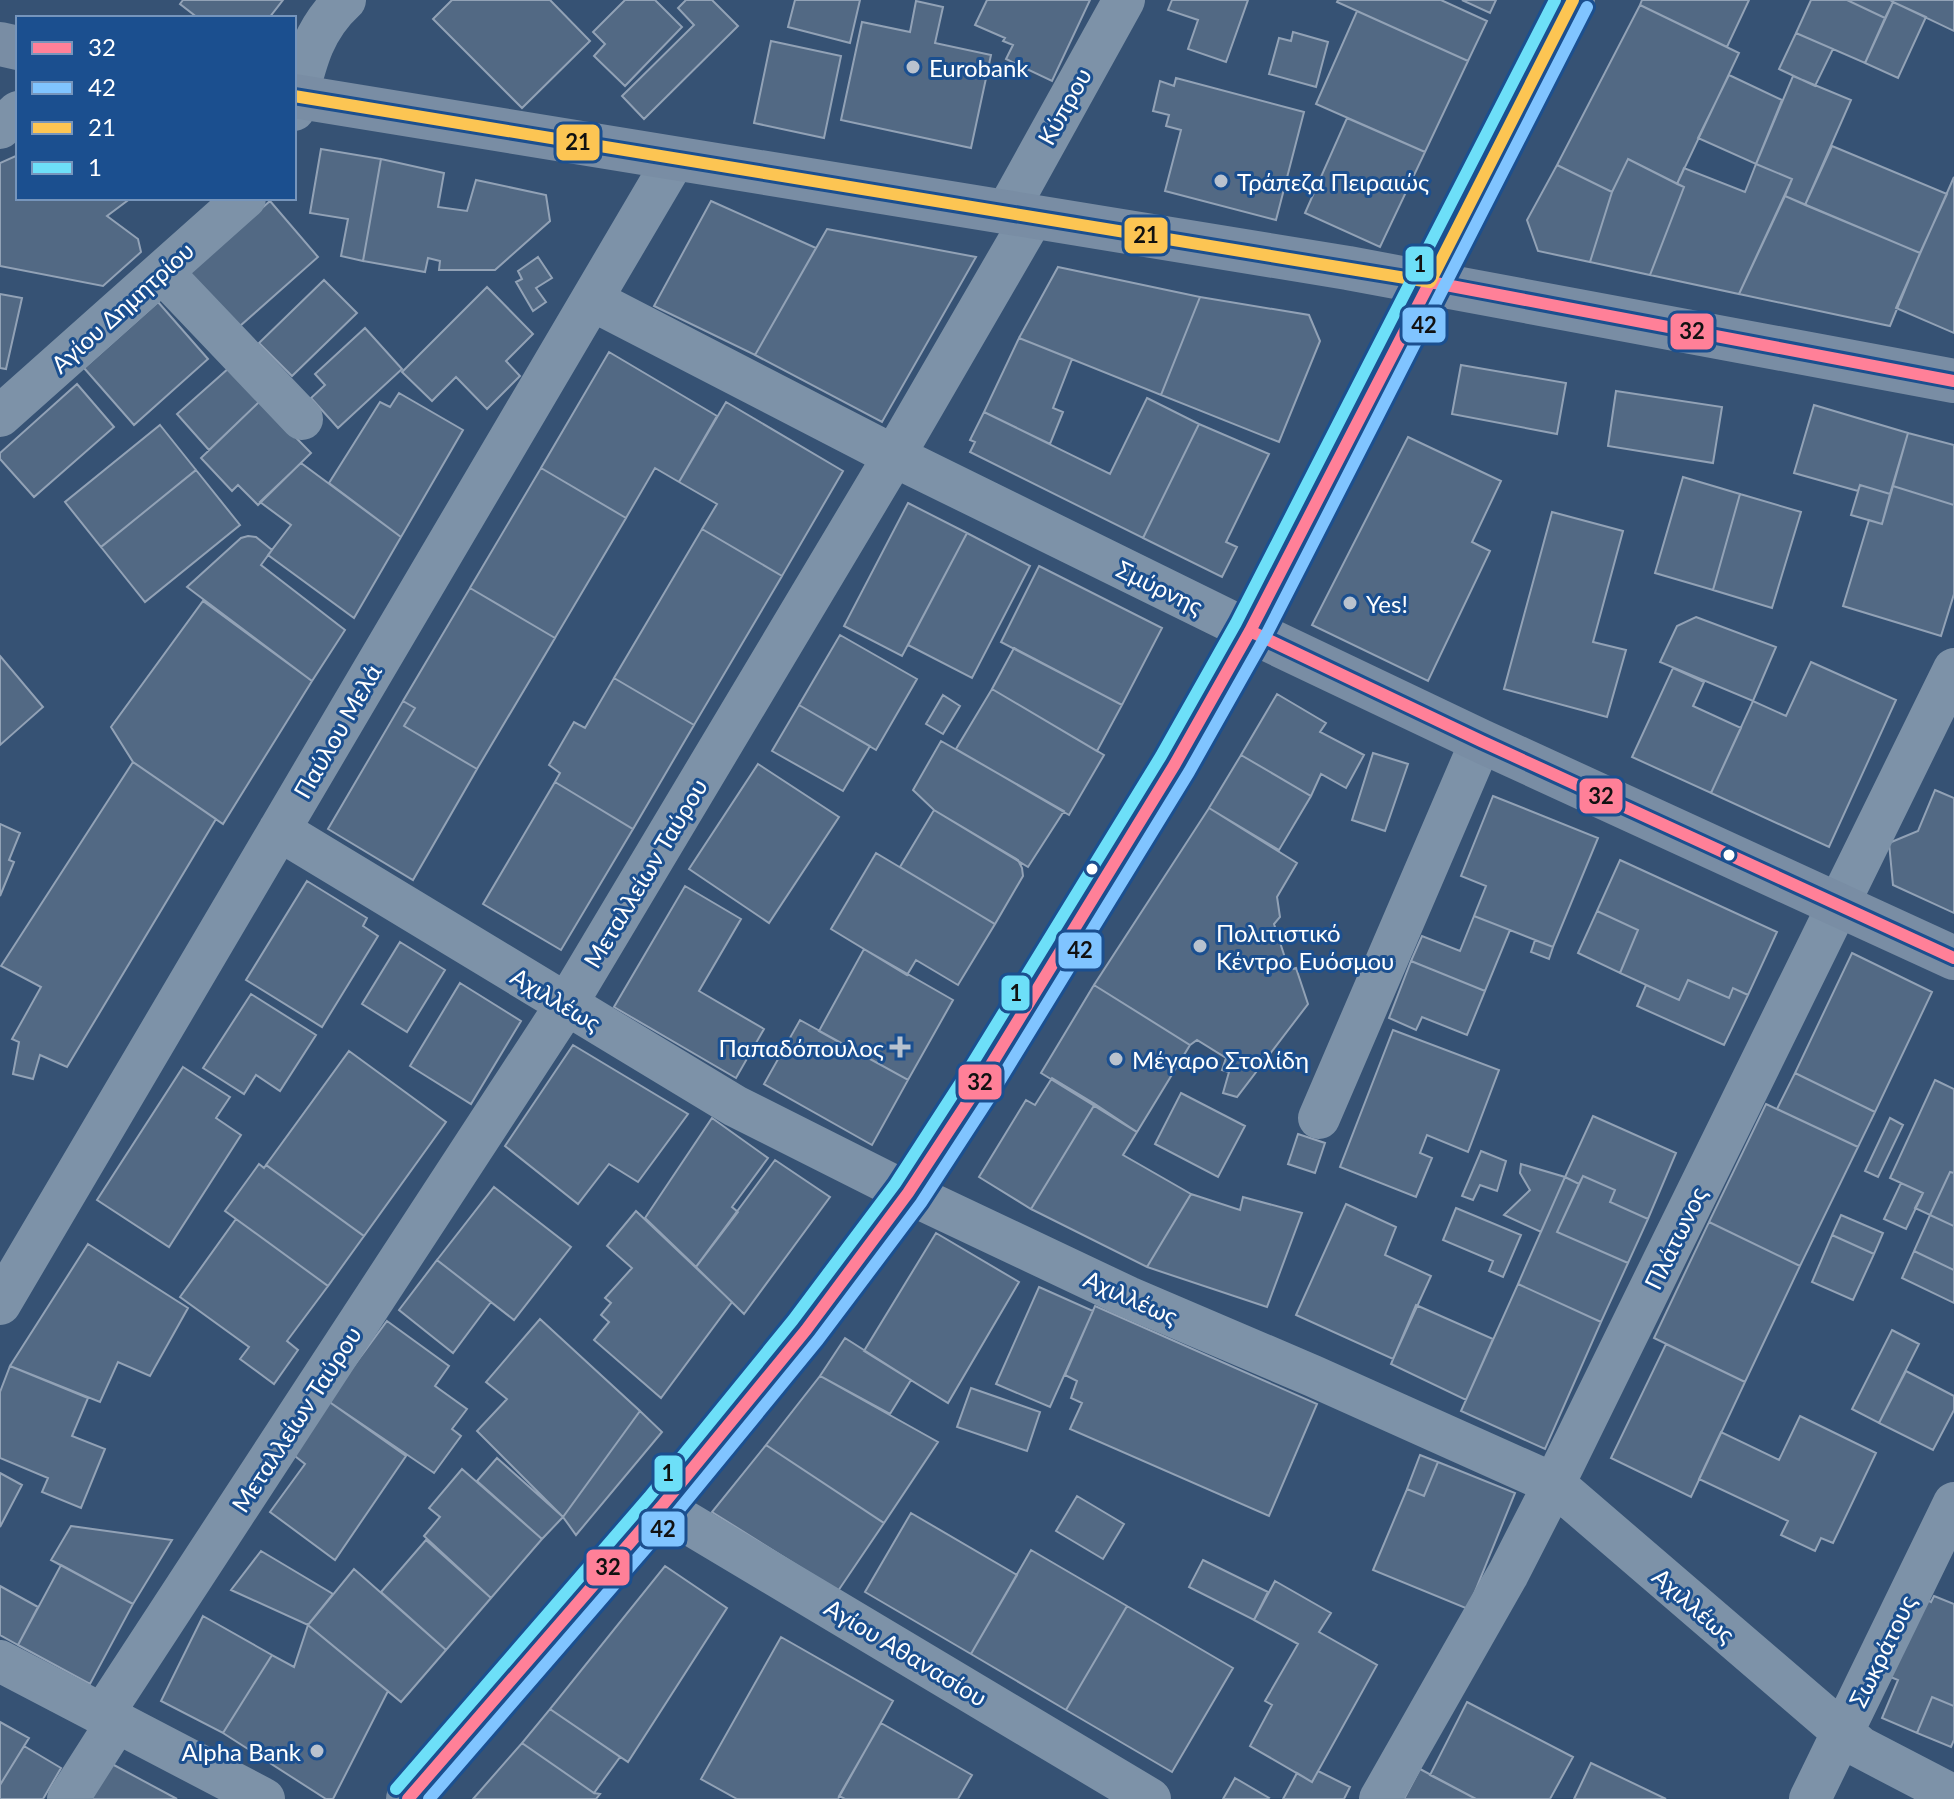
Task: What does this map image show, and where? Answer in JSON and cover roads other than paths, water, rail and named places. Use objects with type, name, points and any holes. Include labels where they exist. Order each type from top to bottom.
[{"type":"street","points":[[296,98],[319,28],[345,0]]},
{"type":"street","name":"Κύπρου","points":[[1019,216],[1124,0]]},
{"type":"street","points":[[408,1799],[661,1507],[806,1330],[908,1193],[975,1091],[1166,777],[1250,631],[1573,0]]},
{"type":"street","points":[[296,101],[675,158],[1430,282],[1954,381]]},
{"type":"street","points":[[0,128],[16,114]]},
{"type":"street","name":"Παύλου Μελά","points":[[0,1304],[675,158]]},
{"type":"street","name":"Αγίου Δημητρίου","points":[[0,416],[243,200]]},
{"type":"street","name":"Μεταλλείων Ταύρου","points":[[68,1799],[110,1718],[566,1005],[894,456],[1019,216]]},
{"type":"street","points":[[162,272],[302,419]]},
{"type":"street","name":"Σμύρνης","points":[[592,300],[894,456],[1250,631],[1481,741],[1954,958]]},
{"type":"street","name":"Πλάτωνος","points":[[1380,1799],[1508,1574],[1554,1484],[1954,669]]},
{"type":"street","points":[[1319,1118],[1481,741]]},
{"type":"street","name":"Αχιλλέως","points":[[279,830],[735,1106],[908,1193],[1128,1297],[1554,1484],[1842,1733],[1874,1756],[1954,1796]]},
{"type":"street","name":"Σωκράτους","points":[[1810,1799],[1954,1503]]},
{"type":"street","name":"Αγίου Αθανασίου","points":[[661,1507],[1150,1799]]},
{"type":"street","points":[[0,1661],[264,1799]]},
{"type":"place","name":"Eurobank","points":[[913,67]]},
{"type":"place","name":"Τράπεζα Πειραιώς","points":[[1221,181]]},
{"type":"place","name":"Yes!","points":[[1350,603]]},
{"type":"place","name":"Πολιτιστικό Κέντρο Ευόσμου","points":[[1200,946]]},
{"type":"place","name":"Παπαδόπουλος","points":[[900,1047]]},
{"type":"place","name":"Μέγαρο Στολίδη","points":[[1116,1059]]},
{"type":"place","name":"Alpha Bank","points":[[317,1751]]}]
